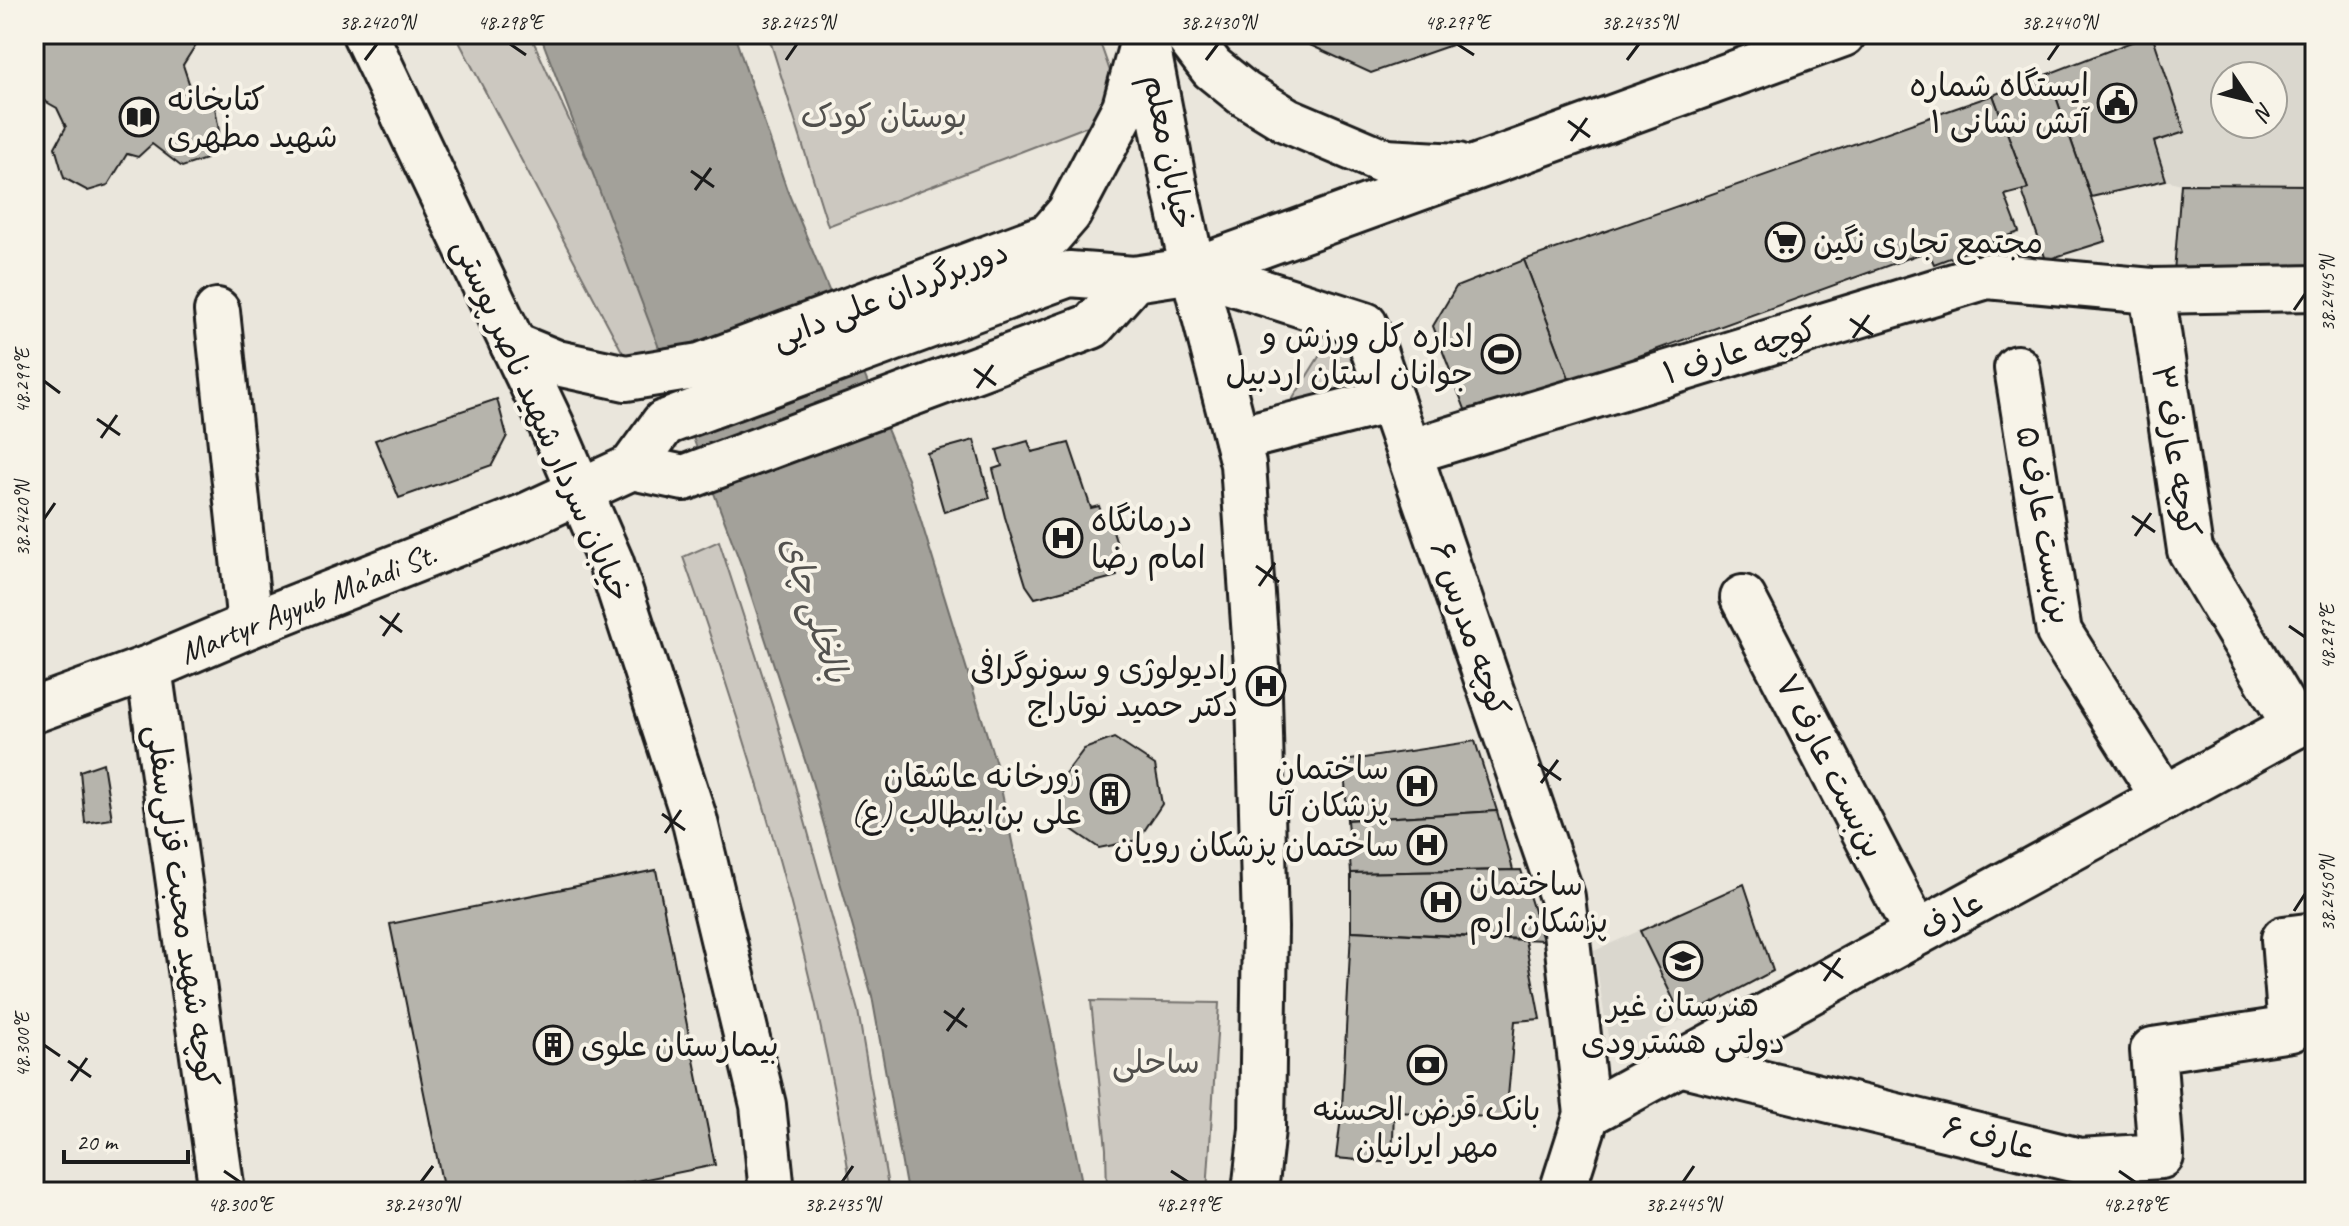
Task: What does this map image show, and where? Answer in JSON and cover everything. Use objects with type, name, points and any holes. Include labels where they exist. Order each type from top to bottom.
[{"type":"main road","name":"خیابان سردار شهید ناصر پوستی","points":[[365,34],[513,345],[611,563],[694,818],[763,1105],[772,1192]]},
{"type":"main road","name":"دوربرگردان علی دایی","points":[[513,345],[557,363],[626,378],[700,366],[959,291],[1050,235],[1069,213],[1125,107],[1145,34]]},
{"type":"main road","name":"خیابان معلم","points":[[1145,34],[1193,270],[1243,464],[1259,696],[1265,927],[1262,1129],[1255,1192]]},
{"type":"main road","points":[[1186,34],[1212,68],[1243,93],[1287,120],[1386,162],[1477,167]]},
{"type":"main road","points":[[1134,279],[1092,326],[684,478],[632,467],[664,423],[959,291],[1069,274],[1134,279],[1193,270],[1843,34]]},
{"type":"main road","name":"کوچه مدرس ۶","points":[[1193,270],[1365,325],[1562,897],[1587,1114]]},
{"type":"main road","name":"کوچه عارف ۱","points":[[1409,452],[1987,276],[2152,291],[2315,288]]},
{"type":"main road","name":"کوچه عارف ۳","points":[[2152,291],[2190,550],[2305,720]]},
{"type":"main road","points":[[217,311],[250,625]]},
{"type":"main road","name":"بن‌بست عارف ۵","points":[[2017,368],[2059,632],[2164,798]]},
{"type":"main road","points":[[1237,439],[1391,400]]},
{"type":"main road","name":"Martyr Ayyub Ma'adi St.","points":[[34,710],[149,668],[526,516],[632,467]]},
{"type":"main road","name":"بن‌بست عارف ۷","points":[[1743,598],[1917,933]]},
{"type":"main road","name":"کوچه شهید محبت قزلی‌سفلی","points":[[149,668],[222,1192]]},
{"type":"main road","name":"عارف","points":[[1587,1114],[2305,720]]},
{"type":"main road","name":"عارف ۶","points":[[1679,1063],[2080,1161],[2161,1156],[2153,1050],[2291,1029],[2300,937]]},
{"type":"main road","points":[[1562,1192],[1587,1114]]},
{"type":"shaded area","points":[[2315,34],[2315,271],[2174,272],[2181,184],[2166,180],[2154,142],[2185,131],[2152,35]]},
{"type":"shaded area","name":"هنرستان غیر دولتی هشترودی","points":[[1744,884],[1773,971],[1625,1053],[1609,1042],[1594,951]]},
{"type":"green space","points":[[455,34],[530,34],[679,361],[636,378]]},
{"type":"green space","name":"بوستان کودک","points":[[768,34],[1097,34],[1112,77],[1111,117],[828,226]]},
{"type":"green space","points":[[1353,326],[1376,393],[1284,413],[1333,334]]},
{"type":"green space","points":[[719,541],[775,714],[858,1011],[889,1192],[852,1192],[822,1030],[782,870],[760,791],[683,557]]},
{"type":"green space","name":"ساحلی","points":[[1091,1001],[1219,1003],[1207,1192],[1107,1192],[1106,1149]]},
{"type":"water","name":"بالخلی چای","points":[[540,34],[734,34],[787,190],[908,479],[996,764],[1084,1192],[907,1192],[872,996],[812,782],[742,567]]},
{"type":"building","name":"کتابخانه شهید مطهری","points":[[35,34],[193,34],[197,43],[183,65],[190,86],[214,101],[219,131],[206,159],[182,167],[152,144],[138,157],[127,154],[108,185],[88,191],[64,178],[55,147],[66,127],[57,108],[34,95]]},
{"type":"building","points":[[1286,34],[1483,34],[1371,73]]},
{"type":"building","name":"ایستگاه شماره ۱ آتش نشانی","points":[[2152,34],[2185,132],[2154,142],[2166,180],[2091,197],[2048,74]]},
{"type":"building","points":[[2048,74],[2106,241],[2046,260],[2022,191],[2028,189],[1993,95]]},
{"type":"building","name":"مجتمع تجاری نگین","points":[[1993,95],[2028,189],[2005,195],[2019,232],[1934,264],[1928,251],[1570,381],[1524,260]]},
{"type":"building","points":[[2181,184],[2315,185],[2315,271],[2174,272]]},
{"type":"building","name":"اداره کل ورزش و جوانان استان اردبیل","points":[[1524,260],[1570,381],[1468,417],[1433,326],[1456,287]]},
{"type":"building","points":[[497,399],[507,436],[492,465],[399,498],[375,440]]},
{"type":"building","points":[[974,440],[990,498],[944,512],[927,453]]},
{"type":"building","name":"درمانگاه امام رضا","points":[[1028,441],[1032,452],[1069,443],[1091,508],[1099,506],[1103,518],[1108,515],[1122,559],[1115,563],[1117,576],[1035,598],[1026,585],[993,469],[1002,466],[997,450]]},
{"type":"building","name":"زورخانه عاشقان علی بن‌ابیطالب (ع)","points":[[1114,738],[1155,765],[1162,804],[1138,840],[1099,848],[1061,822],[1058,784],[1084,749]]},
{"type":"building","name":"ساختمان پزشکان آتا","points":[[1475,741],[1497,811],[1347,820],[1344,761]]},
{"type":"building","points":[[103,763],[112,819],[85,823],[80,771]]},
{"type":"building","name":"ساختمان پزشکان رویان","points":[[1497,811],[1513,870],[1351,873],[1347,820]]},
{"type":"building","name":"بیمارستان علوی","points":[[656,870],[715,1165],[583,1192],[444,1192],[390,924]]},
{"type":"building","name":"ساختمان پزشکان ارم","points":[[1521,870],[1543,940],[1351,931],[1351,873]]},
{"type":"building","name":"هنرستان غیر دولتی هشترودی","points":[[1744,884],[1773,971],[1683,1019],[1640,931]]},
{"type":"building","name":"بانک قرض الحسنه مهر ایرانیان","points":[[1351,931],[1525,940],[1540,1019],[1515,1021],[1506,1118],[1342,1109]]},
{"type":"building","points":[[1342,1109],[1394,1112],[1392,1163],[1336,1158]]},
{"type":"place","name":"ایستگاه شماره ۱ آتش نشانی","points":[[2117,103]]},
{"type":"place","name":"کتابخانه شهید مطهری","points":[[139,117]]},
{"type":"place","name":"مجتمع تجاری نگین","points":[[1785,242]]},
{"type":"place","name":"اداره کل ورزش و جوانان استان اردبیل","points":[[1501,354]]},
{"type":"place","name":"درمانگاه امام رضا","points":[[1063,538]]},
{"type":"place","name":"رادیولوژی و سونوگرافی دکتر حمید نوتاراج","points":[[1266,686]]},
{"type":"place","name":"ساختمان پزشکان آتا","points":[[1417,786]]},
{"type":"place","name":"زورخانه عاشقان علی بن‌ابیطالب (ع)","points":[[1110,794]]},
{"type":"place","name":"ساختمان پزشکان رویان","points":[[1427,845]]},
{"type":"place","name":"ساختمان پزشکان ارم","points":[[1441,902]]},
{"type":"place","name":"هنرستان غیر دولتی هشترودی","points":[[1683,961]]},
{"type":"place","name":"بیمارستان علوی","points":[[553,1045]]},
{"type":"place","name":"بانک قرض الحسنه مهر ایرانیان","points":[[1427,1065]]}]
